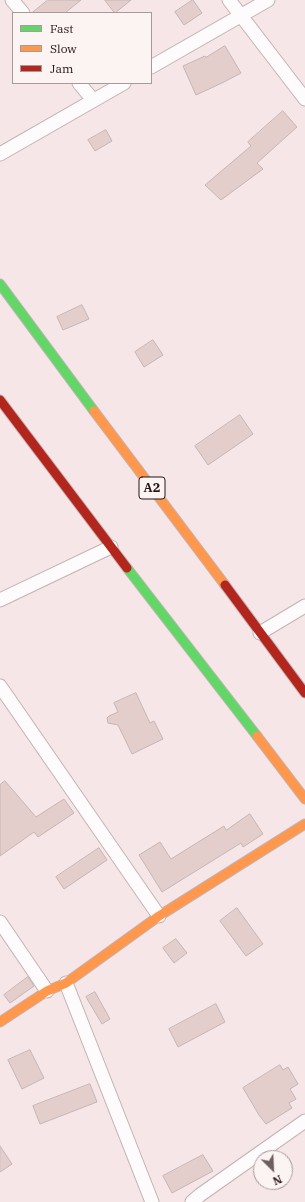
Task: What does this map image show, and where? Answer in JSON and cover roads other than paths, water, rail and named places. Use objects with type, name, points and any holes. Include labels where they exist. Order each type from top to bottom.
[{"type":"main road","name":"A2","points":[[0,284],[305,693]]},
{"type":"main road","points":[[0,400],[305,799]]},
{"type":"main road","points":[[0,1022],[47,991],[66,983],[159,916],[305,824]]},
{"type":"street","points":[[12,0],[22,12]]},
{"type":"street","points":[[229,0],[305,99]]},
{"type":"street","points":[[152,66],[268,0]]},
{"type":"street","points":[[80,84],[93,100]]},
{"type":"street","points":[[0,154],[122,84]]},
{"type":"street","points":[[0,600],[111,547]]},
{"type":"street","points":[[260,633],[305,606]]},
{"type":"street","points":[[0,686],[159,916]]},
{"type":"street","points":[[0,922],[47,991]]},
{"type":"street","points":[[66,983],[152,1202]]},
{"type":"street","points":[[192,1202],[200,1194],[305,1121]]}]
